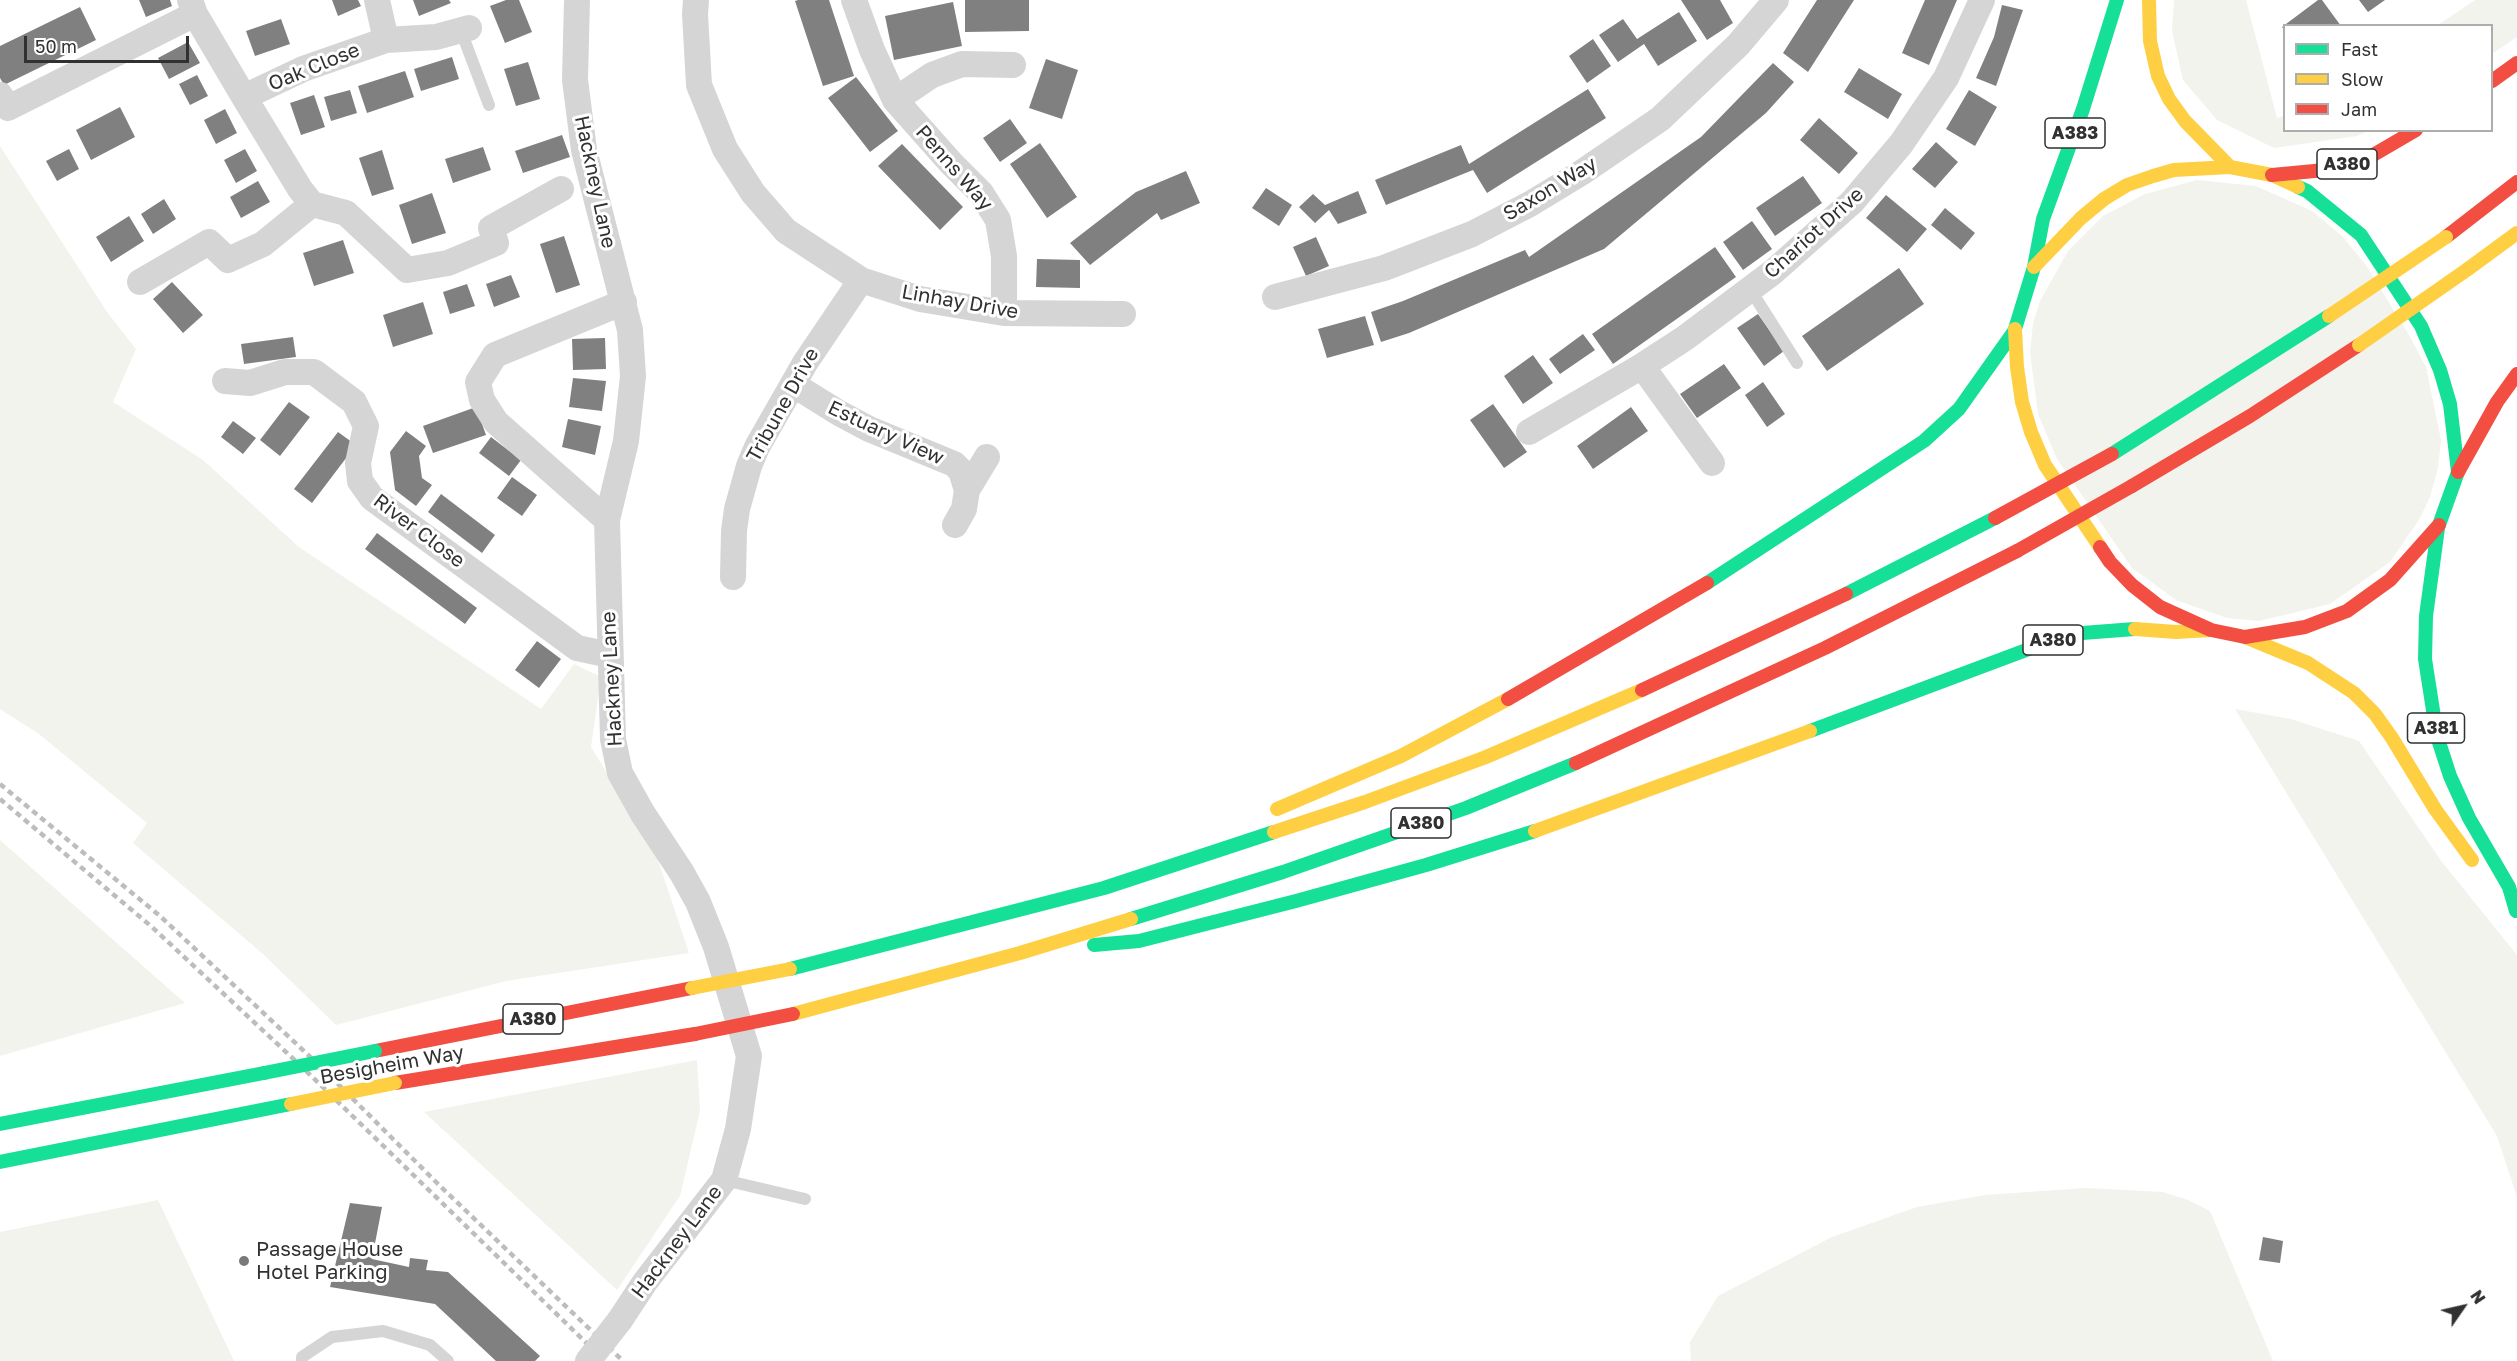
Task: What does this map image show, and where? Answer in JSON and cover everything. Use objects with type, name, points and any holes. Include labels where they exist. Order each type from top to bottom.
[{"type":"main road","name":"A383","points":[[2034,267],[2043,219],[2084,109],[2117,0]]},
{"type":"main road","points":[[2149,0],[2150,42],[2158,76],[2169,99],[2185,121],[2230,167]]},
{"type":"main road","points":[[2493,80],[2517,63]]},
{"type":"main road","name":"A380","points":[[2272,176],[2325,170],[2368,158],[2413,132]]},
{"type":"main road","points":[[1261,815],[1323,791],[1401,756],[1510,699],[1675,603],[1924,441],[1959,409],[2015,330],[2034,267],[2080,218],[2127,185],[2174,170],[2230,167],[2272,176],[2307,191],[2325,203],[2361,235],[2415,316],[2434,355],[2446,387],[2458,472]]},
{"type":"main road","name":"A380","points":[[1104,888],[1320,817],[1486,757],[1612,704],[1810,612],[1995,518],[2112,454],[2329,316],[2446,237],[2517,182]]},
{"type":"main road","name":"A380","points":[[1020,953],[1283,872],[1487,799],[1593,756],[1739,689],[1920,601],[2016,551],[2132,486],[2250,416],[2359,345],[2517,233]]},
{"type":"main road","points":[[2015,330],[2022,402],[2031,432],[2045,465],[2110,562],[2132,585],[2160,607],[2211,630],[2245,637],[2306,627],[2347,611],[2390,580],[2438,528],[2450,502],[2458,472],[2497,402],[2517,374]]},
{"type":"main road","name":"A381","points":[[2438,528],[2427,616],[2425,659],[2437,736],[2450,776],[2469,818],[2509,887],[2517,911]]},
{"type":"main road","name":"A380","points":[[1020,953],[1139,941],[1426,865],[1542,829],[1674,782],[2069,634],[2127,628],[2176,632],[2211,630]]},
{"type":"main road","name":"A381","points":[[2245,637],[2317,668],[2336,679],[2368,707],[2392,738],[2435,809],[2483,876]]},
{"type":"main road","name":"A380","points":[[1104,888],[1199,842]]},
{"type":"main road","name":"Besigheim Way","points":[[0,1124],[790,969],[1104,888]]},
{"type":"main road","name":"A381","points":[[2496,895],[2517,911]]},
{"type":"main road","name":"Besigheim Way","points":[[0,1162],[395,1083],[695,1034],[793,1014],[1020,953]]},
{"type":"street","name":"Oak Close","points":[[377,0],[386,40]]},
{"type":"street","name":"Hackney Lane","points":[[577,0],[575,80],[584,150],[624,302],[630,330],[633,376],[626,441],[607,520],[613,739],[620,773],[698,902],[716,947],[749,1056],[738,1129],[724,1180],[645,1282],[620,1320],[588,1361]]},
{"type":"street","name":"Linhay Drive","points":[[696,0],[694,14],[699,85],[725,149],[753,193],[786,231],[861,280],[920,299],[1004,313],[1123,314]]},
{"type":"street","name":"Penns Way","points":[[854,0],[872,50],[895,100],[981,193],[998,220],[1004,256],[1004,313]]},
{"type":"street","name":"Saxon Way","points":[[1275,297],[1384,268],[1472,234],[1530,204],[1581,173],[1660,119],[1738,45],[1776,0]]},
{"type":"street","name":"Chariot Drive","points":[[1529,432],[1685,338],[1750,289],[1852,202],[1901,144],[1946,78],[1982,0]]},
{"type":"street","points":[[0,95],[8,108],[192,7],[300,189],[312,204],[346,213],[407,270],[448,263],[496,243],[491,228],[561,189]]},
{"type":"street","name":"Oak Close","points":[[244,97],[303,69],[386,40],[436,37],[465,29]]},
{"type":"street","points":[[895,100],[932,75],[962,64],[1013,65]]},
{"type":"street","points":[[140,282],[209,242],[228,260],[264,244],[312,204]]},
{"type":"street","name":"Tribune Drive","points":[[733,577],[734,531],[742,486],[757,447],[805,363],[861,280]]},
{"type":"street","points":[[607,520],[496,422],[482,400],[478,382],[495,355],[624,302]]},
{"type":"street","points":[[1642,366],[1712,463]]},
{"type":"street","name":"River Close","points":[[225,381],[250,383],[285,372],[314,372],[354,402],[366,426],[358,463],[360,481],[372,498],[577,648],[610,655]]},
{"type":"street","name":"Estuary View","points":[[794,385],[838,413],[869,429],[954,464],[961,471],[967,490]]},
{"type":"street","points":[[955,525],[964,509],[967,490],[987,457]]},
{"type":"lane","points":[[465,29],[489,105]]},
{"type":"lane","points":[[1750,289],[1797,363]]},
{"type":"lane","points":[[724,1180],[806,1199]]},
{"type":"lane","points":[[302,1361],[302,1357],[332,1337],[383,1331],[430,1346],[448,1361]]},
{"type":"shaded area","points":[[2174,0],[2246,0],[2277,118],[2283,116],[2283,132],[2366,132],[2357,136],[2274,148],[2217,120],[2183,80],[2172,31]]},
{"type":"shaded area","points":[[2475,0],[2517,0],[2517,37],[2493,53],[2493,24],[2439,24]]},
{"type":"shaded area","points":[[0,146],[107,312],[136,349],[113,402],[203,460],[299,547],[541,709],[574,664],[601,677],[591,747],[655,851],[689,953],[506,981],[336,1025],[263,954],[133,843],[147,823],[39,734],[0,709]]},
{"type":"shaded area","points":[[2197,180],[2256,186],[2312,211],[2342,236],[2366,265],[2426,367],[2441,440],[2438,468],[2430,497],[2419,520],[2390,562],[2330,604],[2259,621],[2227,618],[2176,600],[2132,568],[2057,459],[2038,414],[2030,352],[2033,323],[2040,301],[2068,251],[2103,216],[2145,194]]},
{"type":"shaded area","points":[[2235,709],[2291,719],[2359,741],[2442,862],[2517,955],[2517,1197],[2497,1136]]},
{"type":"shaded area","points":[[0,840],[185,1003],[0,1056]]},
{"type":"shaded area","points":[[697,1060],[700,1111],[680,1196],[617,1290],[424,1112]]},
{"type":"shaded area","points":[[2086,1188],[2163,1192],[2188,1200],[2210,1211],[2273,1361],[1691,1361],[1690,1342],[1718,1296],[1832,1237],[1917,1207],[1985,1195]]},
{"type":"shaded area","points":[[158,1200],[234,1361],[0,1361],[0,1232]]},
{"type":"building","points":[[139,0],[170,0],[172,6],[146,17]]},
{"type":"building","points":[[332,0],[358,0],[361,6],[338,16]]},
{"type":"building","points":[[413,0],[449,0],[451,3],[419,16]]},
{"type":"building","points":[[506,0],[519,0],[532,32],[505,43],[490,6]]},
{"type":"building","points":[[829,0],[854,76],[823,86],[795,1]]},
{"type":"building","points":[[965,0],[1029,0],[1029,31],[965,32]]},
{"type":"building","points":[[1681,0],[1720,0],[1733,23],[1707,40]]},
{"type":"building","points":[[1817,0],[1854,0],[1808,72],[1783,53]]},
{"type":"building","points":[[1925,0],[1957,0],[1929,65],[1902,53]]},
{"type":"building","points":[[2318,0],[2322,0],[2340,24],[2286,24]]},
{"type":"building","points":[[2359,0],[2385,0],[2368,12]]},
{"type":"building","points":[[953,2],[962,46],[894,60],[885,16]]},
{"type":"building","points":[[2002,5],[2023,10],[1996,86],[1976,78],[1994,37]]},
{"type":"building","points":[[80,7],[96,40],[4,85],[0,78],[0,46]]},
{"type":"building","points":[[1679,12],[1697,41],[1658,66],[1644,44],[1618,62],[1599,35],[1623,19],[1637,39]]},
{"type":"building","points":[[281,19],[290,44],[255,56],[246,31]]},
{"type":"building","points":[[1593,39],[1611,66],[1587,83],[1569,56]]},
{"type":"building","points":[[188,42],[200,63],[169,79],[158,58]]},
{"type":"building","points":[[452,57],[459,79],[421,91],[414,69]]},
{"type":"building","points":[[1046,59],[1078,70],[1062,119],[1029,108]]},
{"type":"building","points":[[528,62],[540,99],[516,106],[504,69]]},
{"type":"building","points":[[1773,63],[1794,82],[1766,113],[1604,249],[1409,333],[1381,342],[1371,312],[1525,250],[1529,257],[1701,137]]},
{"type":"building","points":[[1859,68],[1902,94],[1888,119],[1844,92]]},
{"type":"building","points":[[405,71],[414,97],[367,113],[358,86]]},
{"type":"building","points":[[197,75],[208,96],[190,105],[179,84]]},
{"type":"building","points":[[856,77],[898,131],[870,152],[828,98]]},
{"type":"building","points":[[1588,89],[1606,118],[1487,193],[1473,170],[1386,205],[1375,180],[1461,145],[1469,164]]},
{"type":"building","points":[[350,90],[357,113],[331,121],[324,97]]},
{"type":"building","points":[[1969,90],[1997,107],[1975,146],[1946,129]]},
{"type":"building","points":[[314,95],[325,127],[301,135],[290,103]]},
{"type":"building","points":[[120,107],[135,137],[91,160],[76,130]]},
{"type":"building","points":[[225,109],[237,133],[216,144],[204,120]]},
{"type":"building","points":[[1819,118],[1858,153],[1839,174],[1800,140]]},
{"type":"building","points":[[1010,119],[1027,143],[1000,162],[983,138]]},
{"type":"building","points":[[562,135],[570,157],[523,173],[515,151]]},
{"type":"building","points":[[1936,142],[1958,162],[1935,188],[1912,169]]},
{"type":"building","points":[[1040,143],[1077,197],[1047,218],[1010,164]]},
{"type":"building","points":[[902,144],[963,207],[940,230],[878,166]]},
{"type":"building","points":[[483,147],[491,170],[453,183],[445,159]]},
{"type":"building","points":[[69,149],[79,169],[57,181],[46,161]]},
{"type":"building","points":[[245,149],[257,171],[236,183],[224,160]]},
{"type":"building","points":[[382,150],[394,189],[372,196],[359,158]]},
{"type":"building","points":[[1186,171],[1200,203],[1161,220],[1157,213],[1090,265],[1070,243],[1136,192]]},
{"type":"building","points":[[1803,176],[1822,203],[1775,236],[1756,208]]},
{"type":"building","points":[[258,181],[270,202],[241,218],[230,197]]},
{"type":"building","points":[[1266,188],[1292,205],[1279,226],[1252,208]]},
{"type":"building","points":[[1358,191],[1367,213],[1338,224],[1329,210],[1315,223],[1299,207],[1313,194],[1325,205]]},
{"type":"building","points":[[432,193],[446,233],[412,244],[399,205]]},
{"type":"building","points":[[1886,195],[1927,229],[1907,252],[1866,218]]},
{"type":"building","points":[[164,199],[176,219],[153,234],[141,214]]},
{"type":"building","points":[[1945,208],[1975,233],[1961,250],[1931,225]]},
{"type":"building","points":[[129,216],[144,241],[111,262],[96,237]]},
{"type":"building","points":[[1752,221],[1772,249],[1743,270],[1723,242]]},
{"type":"building","points":[[564,236],[580,285],[556,293],[540,244]]},
{"type":"building","points":[[1316,237],[1329,266],[1306,276],[1293,247]]},
{"type":"building","points":[[343,240],[354,273],[314,286],[303,253]]},
{"type":"building","points":[[1715,247],[1736,277],[1613,364],[1592,334]]},
{"type":"building","points":[[1037,259],[1080,260],[1080,288],[1036,287]]},
{"type":"building","points":[[1899,268],[1924,304],[1827,371],[1802,336]]},
{"type":"building","points":[[511,275],[520,297],[494,307],[486,284]]},
{"type":"building","points":[[172,282],[203,315],[183,333],[153,299]]},
{"type":"building","points":[[467,284],[475,306],[450,314],[443,292]]},
{"type":"building","points":[[423,302],[433,334],[393,347],[383,315]]},
{"type":"building","points":[[1758,314],[1784,351],[1764,366],[1737,328]]},
{"type":"building","points":[[1365,316],[1374,345],[1327,358],[1318,329]]},
{"type":"building","points":[[1583,334],[1595,350],[1560,374],[1549,359]]},
{"type":"building","points":[[293,337],[296,357],[244,364],[241,344]]},
{"type":"building","points":[[605,338],[606,369],[573,370],[572,339]]},
{"type":"building","points":[[1533,355],[1553,383],[1523,404],[1504,376]]},
{"type":"building","points":[[1724,364],[1741,388],[1697,418],[1680,394]]},
{"type":"building","points":[[573,378],[606,381],[602,411],[569,407]]},
{"type":"building","points":[[1763,382],[1785,414],[1767,427],[1745,395]]},
{"type":"building","points":[[289,402],[310,417],[280,456],[260,440]]},
{"type":"building","points":[[1493,404],[1527,452],[1504,468],[1470,420]]},
{"type":"building","points":[[476,407],[486,435],[433,453],[423,426]]},
{"type":"building","points":[[1631,407],[1648,431],[1593,469],[1577,446]]},
{"type":"building","points":[[568,419],[601,426],[595,455],[562,447]]},
{"type":"building","points":[[233,421],[256,438],[243,454],[221,437]]},
{"type":"building","points":[[406,431],[426,446],[419,456],[422,478],[432,485],[416,506],[395,490],[390,452]]},
{"type":"building","points":[[338,432],[356,445],[312,503],[294,489]]},
{"type":"building","points":[[491,437],[521,460],[509,476],[479,453]]},
{"type":"building","points":[[512,477],[537,495],[522,516],[497,498]]},
{"type":"building","points":[[441,494],[495,535],[482,553],[428,512]]},
{"type":"building","points":[[377,533],[477,608],[465,624],[365,549]]},
{"type":"building","points":[[537,641],[561,659],[539,688],[515,670]]},
{"type":"building","points":[[350,1203],[382,1207],[372,1259],[409,1267],[410,1258],[428,1260],[426,1270],[448,1272],[540,1356],[535,1361],[496,1361],[435,1304],[330,1287]]},
{"type":"building","points":[[2263,1237],[2283,1241],[2280,1263],[2259,1260]]},
{"type":"railway","points":[[0,784],[160,916],[321,1067],[438,1184],[623,1361]]},
{"type":"railway","points":[[0,799],[152,927],[301,1066],[605,1361]]},
{"type":"traffic: fast","points":[[2015,329],[2034,267],[2043,219],[2083,109],[2117,0]]},
{"type":"traffic: fast","points":[[2298,187],[2307,191],[2361,235],[2421,326],[2440,370],[2450,404],[2458,472],[2439,525]]},
{"type":"traffic: fast","points":[[2112,454],[2329,316]]},
{"type":"traffic: fast","points":[[1707,583],[1924,441],[1959,409],[2015,330]]},
{"type":"traffic: fast","points":[[1846,594],[1995,518]]},
{"type":"traffic: fast","points":[[2438,528],[2426,616],[2425,659],[2437,736],[2450,776],[2469,818],[2509,887],[2516,911]]},
{"type":"traffic: fast","points":[[1810,731],[2069,634],[2135,629]]},
{"type":"traffic: fast","points":[[1131,919],[1283,872],[1466,808],[1576,763]]},
{"type":"traffic: fast","points":[[1094,945],[1139,941],[1296,901],[1426,865],[1535,831]]},
{"type":"traffic: fast","points":[[790,969],[1104,888],[1274,832]]},
{"type":"traffic: fast","points":[[264,1073],[375,1051]]},
{"type":"traffic: fast","points":[[0,1124],[264,1073]]},
{"type":"traffic: fast","points":[[0,1162],[291,1104]]},
{"type":"traffic: slow","points":[[2149,0],[2150,41],[2158,76],[2169,99],[2185,121],[2230,167]]},
{"type":"traffic: slow","points":[[2034,267],[2081,218],[2104,199],[2127,185],[2153,176],[2174,170],[2230,167],[2272,175],[2298,187]]},
{"type":"traffic: slow","points":[[2468,269],[2517,233]]},
{"type":"traffic: slow","points":[[2329,316],[2446,237]]},
{"type":"traffic: slow","points":[[2359,345],[2468,269]]},
{"type":"traffic: slow","points":[[2015,329],[2022,402],[2031,432],[2045,465],[2100,547]]},
{"type":"traffic: slow","points":[[2135,629],[2176,632],[2211,630]]},
{"type":"traffic: slow","points":[[2245,637],[2308,663],[2354,693],[2375,714],[2392,738],[2435,809],[2472,860]]},
{"type":"traffic: slow","points":[[1274,832],[1365,802],[1486,757],[1642,690]]},
{"type":"traffic: slow","points":[[1277,809],[1401,756],[1508,699]]},
{"type":"traffic: slow","points":[[1535,831],[1810,731]]},
{"type":"traffic: slow","points":[[793,1014],[1020,953],[1131,919]]},
{"type":"traffic: slow","points":[[692,988],[790,969]]},
{"type":"traffic: slow","points":[[291,1104],[395,1083]]},
{"type":"traffic: jam","points":[[2493,80],[2517,63]]},
{"type":"traffic: jam","points":[[2272,175],[2325,170],[2368,158],[2413,132]]},
{"type":"traffic: jam","points":[[2446,237],[2517,182]]},
{"type":"traffic: jam","points":[[2132,486],[2250,416],[2359,345]]},
{"type":"traffic: jam","points":[[2458,472],[2497,402],[2517,374]]},
{"type":"traffic: jam","points":[[1995,518],[2112,454]]},
{"type":"traffic: jam","points":[[2017,551],[2132,486]]},
{"type":"traffic: jam","points":[[2100,547],[2110,562],[2132,585],[2160,607],[2211,630],[2245,637],[2305,627],[2347,611],[2390,580],[2439,525]]},
{"type":"traffic: jam","points":[[1576,763],[1825,648],[2017,551]]},
{"type":"traffic: jam","points":[[1508,699],[1707,583]]},
{"type":"traffic: jam","points":[[1642,690],[1846,594]]},
{"type":"traffic: jam","points":[[375,1051],[692,988]]},
{"type":"traffic: jam","points":[[695,1034],[793,1014]]},
{"type":"traffic: jam","points":[[395,1083],[695,1034]]},
{"type":"place","name":"Passage House Hotel Parking","points":[[244,1261]]}]
